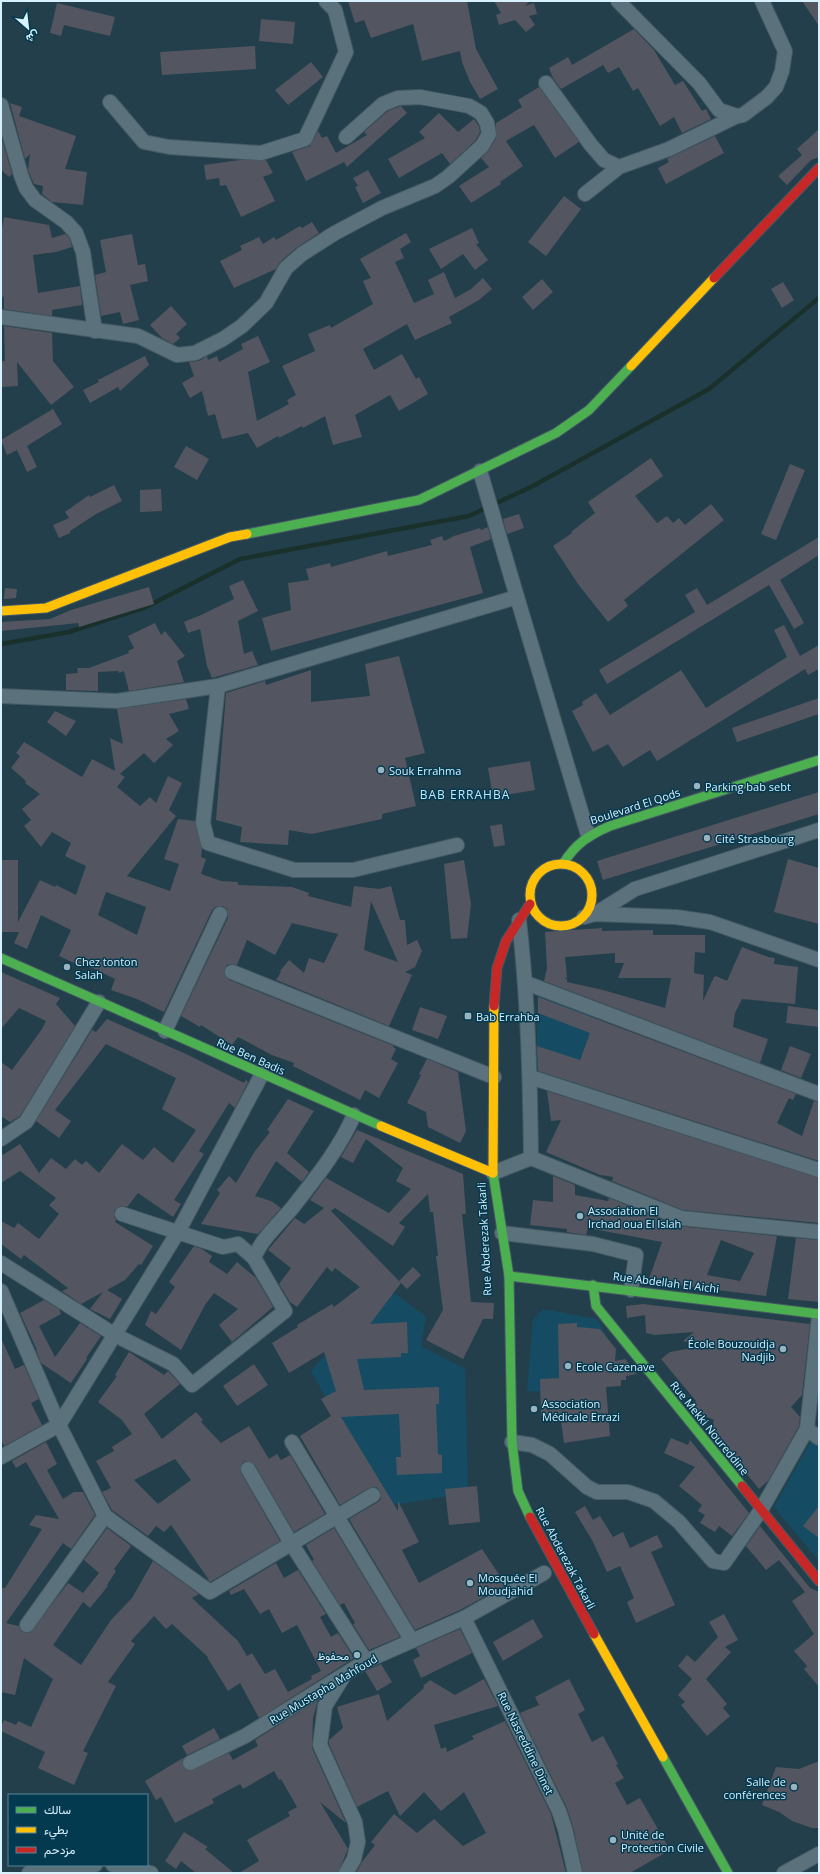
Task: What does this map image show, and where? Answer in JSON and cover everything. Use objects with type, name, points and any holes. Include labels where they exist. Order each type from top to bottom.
[{"type":"main road","points":[[1,611],[46,608],[230,536],[419,500],[556,433],[589,410],[819,168]]},
{"type":"main road","name":"Boulevard El Qods","points":[[563,864],[572,848],[588,835],[610,826],[819,760]]},
{"type":"main road","points":[[563,864],[577,868],[587,878],[592,891],[590,915],[570,926],[553,926],[538,918],[530,904],[529,894],[531,884],[536,875],[544,869],[554,865],[563,864]]},
{"type":"main road","name":"Rue Abderezak Takarli","points":[[498,1266],[493,1173],[493,1028],[497,968],[506,941],[518,920],[530,904]]},
{"type":"main road","name":"Rue Ben Badis","points":[[1,958],[354,1115],[493,1173]]},
{"type":"main road","name":"Rue Abderezak Takarli","points":[[493,1173],[509,1276],[512,1442],[518,1490],[536,1531],[728,1873]]},
{"type":"main road","name":"Rue Abdellah El Aichi","points":[[509,1276],[630,1290],[819,1315]]},
{"type":"main road","name":"Rue Mekki Noureddine","points":[[593,1286],[596,1306],[819,1581]]},
{"type":"street","points":[[110,102],[144,142],[169,146],[261,153],[305,139],[346,52],[336,10],[326,1]]},
{"type":"street","points":[[618,1],[699,83],[719,110],[737,116]]},
{"type":"street","points":[[585,194],[619,167],[669,149],[737,116],[743,115],[767,97],[776,87],[782,71],[785,51],[762,1]]},
{"type":"street","points":[[546,82],[591,145],[604,160],[619,167]]},
{"type":"street","points":[[1,317],[138,336],[177,355],[195,353],[223,339],[242,326],[266,303],[286,268],[302,254],[334,233],[382,208],[435,186],[448,177],[482,146],[489,134],[488,123],[481,113],[469,106],[420,97],[398,98],[383,104],[346,137]]},
{"type":"street","points":[[1,105],[26,188],[35,200],[66,222],[76,233],[83,252],[95,331]]},
{"type":"street","points":[[480,471],[588,835]]},
{"type":"street","points":[[1,696],[117,701],[218,686],[517,597]]},
{"type":"street","points":[[218,686],[203,822],[208,843],[294,870],[353,870],[457,845]]},
{"type":"street","points":[[590,915],[635,889],[819,830]]},
{"type":"street","points":[[165,1031],[220,914]]},
{"type":"street","points":[[590,915],[676,917],[710,922],[819,960]]},
{"type":"street","points":[[518,920],[526,983],[530,1077],[531,1158]]},
{"type":"street","points":[[232,972],[494,1077]]},
{"type":"street","points":[[526,983],[819,1094]]},
{"type":"street","points":[[1,1139],[26,1122],[99,1002]]},
{"type":"street","points":[[1,1457],[59,1425],[178,1232],[262,1074]]},
{"type":"street","points":[[530,1077],[819,1170]]},
{"type":"street","points":[[254,1258],[257,1249],[294,1206],[329,1158],[354,1115]]},
{"type":"street","points":[[493,1173],[531,1158],[681,1218],[819,1232]]},
{"type":"street","points":[[1,1263],[115,1335],[173,1364],[192,1385],[285,1311],[254,1258],[238,1244],[223,1247],[122,1214]]},
{"type":"street","points":[[502,1233],[593,1244],[636,1255],[630,1290]]},
{"type":"street","points":[[1,1291],[59,1425],[105,1516],[210,1592],[373,1495]]},
{"type":"street","points":[[512,1442],[532,1445],[550,1454],[587,1487],[597,1492],[628,1492],[654,1501],[679,1522],[713,1561],[724,1563],[761,1510],[807,1429],[815,1402],[819,1315]]},
{"type":"street","points":[[807,1429],[819,1438]]},
{"type":"street","points":[[292,1442],[412,1641]]},
{"type":"street","points":[[248,1469],[291,1543],[366,1661]]},
{"type":"street","points":[[27,1625],[105,1516]]},
{"type":"street","name":"Rue Mustapha Mahfoud","points":[[190,1764],[245,1736],[366,1661],[464,1618],[544,1573]]},
{"type":"street","name":"Rue Nasreddine Dinet","points":[[464,1618],[559,1811],[565,1829],[574,1873]]},
{"type":"street","points":[[346,1674],[326,1706],[320,1745],[355,1822],[358,1842],[354,1859],[346,1873]]},
{"type":"street","points":[[784,1873],[819,1854]]},
{"type":"street","points":[[29,1873],[87,1866]]},
{"type":"street","points":[[86,1873],[99,1866]]},
{"type":"street","points":[[118,1866],[151,1873]]},
{"type":"shaded area","points":[[538,994],[596,1017],[577,1067],[609,1077],[605,1096],[536,1073]]},
{"type":"shaded area","points":[[385,1286],[426,1317],[421,1346],[465,1369],[468,1493],[386,1506],[311,1371]]},
{"type":"shaded area","name":"Ecole Cazenave","points":[[543,1309],[597,1319],[609,1340],[605,1393],[527,1391],[533,1320]]},
{"type":"shaded area","points":[[811,1441],[819,1447],[819,1561],[774,1507]]},
{"type":"building","points":[[348,1],[467,1],[476,49],[498,89],[480,99],[470,82],[462,62],[460,51],[422,61],[413,24],[371,38],[364,20],[355,23]]},
{"type":"building","points":[[494,1],[530,1],[525,6],[534,3],[537,14],[529,16],[535,25],[526,32],[515,20],[499,25],[496,15],[501,13]]},
{"type":"building","points":[[802,1],[819,1],[819,26]]},
{"type":"building","points":[[57,3],[115,17],[110,36],[64,25],[61,36],[50,33]]},
{"type":"building","points":[[261,19],[295,22],[293,44],[259,41]]},
{"type":"building","points":[[634,29],[654,50],[675,85],[683,81],[702,111],[706,109],[711,119],[682,133],[674,117],[660,126],[638,88],[633,91],[619,67],[608,73],[603,65],[561,89],[553,78],[549,68],[568,57],[572,65]]},
{"type":"building","points":[[255,46],[256,69],[162,75],[160,52]]},
{"type":"building","points":[[311,62],[323,77],[288,105],[275,90]]},
{"type":"building","points":[[539,87],[579,142],[555,158],[534,125],[506,141],[523,166],[500,182],[501,184],[471,203],[459,186],[489,167],[481,158],[489,150],[496,138],[496,123],[522,107],[518,100]]},
{"type":"building","points":[[10,103],[22,107],[19,116],[76,136],[65,169],[87,172],[83,205],[52,202],[42,194],[43,186],[34,184],[28,170],[30,154],[25,159]]},
{"type":"building","points":[[401,106],[407,113],[347,167],[344,162],[306,181],[292,152],[310,146],[318,131],[322,138],[327,136],[336,153],[367,135],[364,132],[388,111]]},
{"type":"building","points":[[439,113],[458,132],[474,119],[479,126],[480,132],[475,141],[450,164],[442,153],[399,178],[388,159],[425,138],[419,132]]},
{"type":"building","points":[[819,129],[819,157],[811,160],[787,185],[778,176],[802,155],[797,149]]},
{"type":"building","points":[[1,136],[12,174],[9,177],[1,170]]},
{"type":"building","points":[[715,136],[724,153],[666,184],[658,168],[669,162],[667,159]]},
{"type":"building","points":[[240,160],[266,160],[273,173],[263,177],[275,201],[241,217],[226,185],[220,186],[219,178],[206,180],[204,165]]},
{"type":"building","points":[[368,170],[381,193],[363,203],[355,187],[358,186],[353,178]]},
{"type":"building","points":[[564,196],[581,209],[546,256],[528,242]]},
{"type":"building","points":[[4,217],[49,225],[52,238],[65,234],[69,237],[72,247],[56,252],[33,255],[38,293],[80,286],[82,305],[52,310],[52,316],[4,309],[4,296],[1,299],[1,233]]},
{"type":"building","points":[[312,222],[319,233],[296,248],[280,262],[276,269],[234,288],[220,261],[242,250],[240,246],[259,237],[263,244],[274,237],[276,240],[300,226],[302,228]]},
{"type":"building","points":[[472,228],[479,243],[476,244],[488,260],[475,270],[463,254],[441,269],[429,249]]},
{"type":"building","points":[[406,233],[411,242],[400,249],[404,258],[395,262],[414,303],[434,294],[428,280],[444,272],[455,298],[471,289],[483,278],[492,289],[479,300],[449,317],[452,323],[415,340],[407,324],[363,349],[374,370],[402,354],[416,379],[419,377],[428,394],[399,411],[390,395],[355,415],[362,437],[333,445],[325,416],[303,428],[302,426],[279,438],[278,436],[257,448],[248,433],[222,439],[215,414],[208,416],[202,391],[190,398],[182,383],[194,376],[189,362],[199,361],[207,356],[208,360],[217,356],[219,362],[243,349],[241,344],[258,336],[270,362],[248,372],[257,421],[289,404],[287,400],[296,395],[282,366],[315,351],[308,334],[330,325],[331,328],[373,304],[363,281],[371,278],[360,259]]},
{"type":"building","points":[[132,234],[138,265],[145,264],[148,281],[130,285],[139,320],[123,324],[120,312],[101,316],[95,275],[106,272],[100,240]]},
{"type":"building","points":[[542,279],[553,292],[533,310],[522,297]]},
{"type":"building","points":[[783,282],[794,300],[782,308],[771,289]]},
{"type":"building","points":[[171,306],[187,324],[176,334],[180,338],[173,344],[162,338],[150,325]]},
{"type":"building","points":[[4,326],[52,333],[53,361],[74,387],[51,405],[17,362],[18,386],[1,387],[1,361],[5,361]]},
{"type":"building","points":[[145,356],[149,365],[120,391],[118,387],[90,403],[83,390],[99,382],[98,380]]},
{"type":"building","points":[[53,409],[62,424],[27,446],[37,467],[27,472],[17,450],[7,455],[1,440]]},
{"type":"building","points":[[186,446],[209,459],[197,480],[174,467]]},
{"type":"building","points":[[651,458],[663,476],[635,496],[657,523],[667,516],[673,523],[679,518],[685,525],[711,504],[724,520],[624,600],[628,606],[608,622],[578,584],[553,546],[572,533],[571,532],[595,513],[588,502]]},
{"type":"building","points":[[790,464],[805,470],[776,540],[761,534]]},
{"type":"building","points":[[114,485],[122,501],[96,514],[70,531],[70,533],[59,538],[53,525],[69,518],[65,512],[89,495],[90,497]]},
{"type":"building","points":[[161,489],[162,511],[140,512],[140,490]]},
{"type":"building","points":[[519,514],[524,528],[507,534],[503,519]]},
{"type":"building","points":[[488,527],[491,539],[470,547],[483,593],[271,651],[262,618],[291,610],[288,583],[309,580],[306,569],[330,563],[331,567],[387,551],[388,556],[432,545],[430,540],[442,536],[444,541],[454,536]]},
{"type":"building","points":[[819,537],[819,555],[780,580],[804,623],[794,629],[769,585],[607,684],[599,670],[695,612],[685,595],[697,588],[707,605]]},
{"type":"building","points":[[243,580],[258,611],[238,621],[244,654],[252,651],[258,665],[212,678],[207,666],[200,629],[188,633],[184,622],[234,599],[229,586]]},
{"type":"building","points":[[149,587],[154,604],[79,627],[78,623],[1,631],[1,622],[50,619],[71,610]]},
{"type":"building","points":[[5,588],[17,589],[16,598],[4,599]]},
{"type":"building","points":[[155,623],[161,635],[165,631],[185,656],[177,661],[184,682],[129,691],[124,671],[119,673],[118,671],[98,672],[98,691],[66,690],[66,674],[78,673],[77,668],[89,668],[129,653],[128,651],[134,648],[128,636]]},
{"type":"building","points":[[784,625],[800,656],[819,645],[819,669],[808,675],[805,669],[657,761],[650,750],[623,767],[608,744],[593,752],[572,711],[583,705],[582,702],[596,693],[610,715],[681,670],[706,708],[787,657],[774,630]]},
{"type":"building","points":[[399,656],[425,753],[405,758],[416,806],[382,814],[382,819],[312,834],[289,830],[288,845],[240,842],[242,827],[216,820],[226,693],[265,681],[266,685],[311,670],[311,702],[370,696],[365,664]]},
{"type":"building","points":[[819,698],[819,714],[737,742],[732,728]]},
{"type":"building","points":[[186,699],[189,709],[169,714],[179,731],[166,739],[173,745],[154,763],[144,753],[120,774],[125,777],[117,787],[140,806],[150,797],[156,803],[168,776],[182,783],[169,810],[176,816],[127,876],[170,891],[179,864],[164,859],[178,819],[195,821],[202,849],[201,857],[206,859],[201,874],[221,881],[238,882],[238,885],[292,887],[309,893],[308,896],[351,907],[354,886],[379,889],[391,886],[400,920],[405,920],[407,945],[417,940],[422,951],[415,967],[405,972],[412,975],[389,1026],[276,980],[281,972],[280,971],[289,960],[304,973],[309,958],[324,963],[338,934],[292,923],[275,955],[247,940],[237,965],[227,965],[224,973],[229,980],[394,1046],[393,1047],[396,1049],[391,1059],[398,1063],[379,1098],[365,1090],[360,1100],[293,1066],[294,1063],[272,1055],[238,1037],[232,1045],[201,1025],[200,1027],[181,1016],[228,918],[227,909],[223,906],[215,907],[212,910],[164,1012],[137,999],[111,990],[115,979],[82,963],[81,966],[59,956],[71,930],[41,915],[27,949],[14,943],[19,932],[1,932],[1,860],[18,860],[18,922],[40,880],[55,887],[56,885],[76,895],[86,866],[65,856],[71,843],[52,832],[41,847],[24,826],[31,820],[22,809],[40,794],[25,783],[26,781],[11,768],[20,756],[16,753],[24,742],[82,777],[92,759],[115,771],[110,738],[123,744],[117,709]],"holes":[[[106,892],[146,907],[137,935],[98,915]],[[371,901],[398,962],[364,950]]]},
{"type":"building","points":[[55,711],[76,721],[66,736],[47,722]]},
{"type":"building","points":[[530,761],[535,790],[493,797],[488,768]]},
{"type":"building","name":"Cité Strasbourg","points":[[819,792],[819,814],[603,880],[597,861]]},
{"type":"building","points":[[502,824],[505,845],[494,847],[490,826]]},
{"type":"building","points":[[788,859],[819,868],[819,924],[774,912]]},
{"type":"building","points":[[464,860],[471,904],[467,938],[451,939],[444,864]]},
{"type":"building","points":[[602,928],[602,931],[653,930],[653,935],[705,935],[705,953],[695,952],[694,973],[704,975],[703,1001],[714,977],[716,976],[727,981],[742,947],[768,957],[775,958],[774,964],[798,967],[795,1004],[742,999],[735,1013],[733,1027],[768,1039],[760,1063],[544,981],[547,968],[545,932]],"holes":[[[615,953],[615,963],[624,963],[618,978],[671,978],[665,1008],[603,990],[567,982],[567,979],[565,979],[567,977],[565,957]]]},
{"type":"building","points":[[1,972],[60,998],[56,1004],[75,1026],[20,1116],[10,1122],[1,1116],[1,1062],[12,1070],[42,1029],[46,1021],[19,1008],[1,1029]]},
{"type":"building","points":[[538,997],[796,1094],[793,1100],[789,1098],[777,1123],[802,1136],[814,1101],[819,1102],[819,1161],[538,1071],[537,1046],[580,1060],[590,1033],[538,1013]]},
{"type":"building","points":[[788,1006],[819,1010],[819,1027],[786,1023]]},
{"type":"building","points":[[420,1007],[447,1016],[438,1039],[412,1030]]},
{"type":"building","points":[[107,1019],[186,1054],[244,1083],[246,1080],[248,1082],[235,1108],[229,1103],[199,1151],[204,1154],[174,1200],[181,1204],[173,1217],[138,1193],[127,1207],[120,1206],[114,1211],[115,1222],[153,1246],[141,1265],[139,1264],[125,1280],[107,1290],[122,1299],[110,1319],[90,1309],[103,1292],[81,1304],[62,1291],[68,1288],[24,1255],[21,1259],[1,1244],[1,1221],[14,1228],[18,1223],[39,1239],[59,1214],[49,1205],[56,1198],[20,1171],[1,1183],[1,1156],[20,1144],[39,1173],[51,1158],[66,1169],[75,1159],[82,1165],[86,1161],[99,1173],[122,1144],[143,1160],[154,1147],[173,1163],[196,1130],[162,1109],[176,1078],[106,1044],[55,1110],[71,1121],[59,1138],[36,1121],[92,1030],[96,1032]]},
{"type":"building","points":[[790,1046],[811,1054],[801,1078],[781,1070]]},
{"type":"building","points":[[427,1059],[458,1072],[466,1131],[460,1143],[428,1127],[426,1112],[407,1103]]},
{"type":"building","points":[[547,1091],[819,1178],[819,1223],[683,1210],[612,1181],[613,1177],[600,1175],[546,1152],[561,1120],[551,1121]]},
{"type":"building","points":[[288,1099],[314,1111],[287,1153],[309,1172],[302,1182],[276,1161],[255,1196],[271,1201],[281,1208],[258,1234],[201,1224],[220,1193],[217,1190],[229,1176],[236,1183],[255,1151],[270,1132],[267,1130]]},
{"type":"building","points":[[357,1130],[463,1174],[466,1214],[462,1214],[471,1302],[494,1303],[493,1319],[483,1319],[463,1359],[426,1340],[443,1310],[436,1256],[438,1256],[433,1212],[430,1212],[428,1194],[399,1223],[405,1227],[393,1246],[335,1208],[331,1211],[401,1283],[370,1324],[407,1322],[408,1353],[401,1353],[401,1357],[357,1359],[364,1390],[439,1387],[439,1404],[436,1404],[438,1454],[442,1455],[442,1473],[397,1475],[396,1457],[401,1457],[399,1414],[341,1417],[398,1511],[398,1501],[419,1542],[402,1550],[419,1583],[482,1549],[506,1585],[460,1610],[415,1630],[349,1519],[378,1502],[381,1499],[380,1491],[377,1487],[369,1488],[340,1505],[300,1436],[331,1416],[321,1399],[336,1391],[324,1352],[289,1373],[272,1343],[298,1327],[297,1325],[332,1304],[334,1307],[360,1287],[335,1268],[332,1272],[327,1267],[297,1307],[290,1302],[279,1284],[291,1268],[268,1250],[295,1218],[304,1224],[324,1208],[310,1200],[326,1178],[389,1213],[411,1189],[396,1181],[403,1168],[366,1139],[353,1163],[341,1157]]},
{"type":"building","points":[[553,1176],[575,1185],[575,1195],[608,1201],[609,1198],[678,1226],[777,1236],[766,1296],[660,1283],[649,1279],[662,1242],[588,1228],[586,1235],[567,1232],[567,1229],[530,1225],[533,1200],[553,1202]],"holes":[[[721,1240],[754,1253],[740,1281],[707,1275]]]},
{"type":"building","points":[[796,1238],[819,1240],[819,1302],[788,1299]]},
{"type":"building","points":[[194,1246],[202,1249],[212,1256],[209,1262],[227,1274],[237,1262],[256,1278],[273,1307],[232,1342],[219,1325],[238,1309],[214,1293],[205,1305],[181,1350],[145,1325],[151,1311],[156,1314],[175,1287],[169,1282]]},
{"type":"building","points":[[413,1267],[421,1275],[407,1289],[399,1281]]},
{"type":"building","points":[[44,1300],[59,1309],[61,1314],[39,1326],[55,1357],[80,1323],[101,1336],[71,1383],[41,1363],[37,1350],[20,1313]]},
{"type":"building","points":[[643,1304],[810,1324],[802,1395],[791,1407],[800,1417],[799,1426],[768,1481],[759,1489],[711,1430],[714,1420],[702,1415],[692,1404],[696,1401],[661,1359],[670,1352],[704,1346],[683,1341],[694,1332],[655,1335],[646,1333],[645,1315],[627,1318],[626,1306]]},
{"type":"building","points":[[577,1323],[577,1327],[600,1329],[616,1349],[615,1361],[625,1359],[637,1374],[626,1376],[626,1380],[621,1380],[621,1386],[606,1387],[610,1436],[564,1443],[560,1414],[541,1416],[540,1379],[559,1378],[558,1324]]},
{"type":"building","points":[[1,1338],[15,1369],[24,1365],[39,1399],[31,1403],[42,1425],[4,1446],[1,1440]]},
{"type":"building","points":[[129,1352],[164,1375],[168,1371],[180,1384],[144,1414],[162,1439],[196,1412],[203,1420],[201,1422],[221,1443],[249,1426],[269,1459],[277,1454],[281,1460],[290,1455],[325,1514],[294,1532],[255,1465],[248,1461],[243,1462],[240,1469],[241,1473],[280,1541],[210,1582],[206,1579],[209,1580],[171,1525],[164,1532],[156,1526],[148,1536],[112,1510],[102,1492],[111,1488],[96,1461],[114,1451],[112,1447],[132,1434],[122,1420],[98,1402],[117,1376],[115,1375]],"holes":[[[175,1459],[191,1480],[158,1504],[134,1480]]]},
{"type":"building","points":[[254,1364],[268,1385],[237,1406],[223,1386]]},
{"type":"building","points":[[671,1438],[688,1445],[690,1440],[749,1513],[732,1536],[719,1526],[715,1532],[700,1523],[705,1515],[698,1511],[702,1505],[679,1486],[695,1467],[664,1453]]},
{"type":"building","points":[[46,1442],[57,1464],[47,1470],[63,1499],[74,1492],[83,1492],[95,1515],[71,1549],[63,1543],[6,1623],[19,1626],[22,1632],[30,1633],[68,1583],[83,1593],[99,1573],[84,1560],[107,1528],[131,1546],[114,1569],[116,1571],[107,1585],[108,1586],[90,1608],[83,1602],[53,1645],[81,1665],[111,1620],[132,1598],[153,1561],[199,1594],[192,1598],[238,1641],[247,1656],[252,1653],[265,1674],[275,1669],[288,1692],[312,1679],[311,1676],[321,1671],[297,1625],[282,1633],[269,1609],[260,1614],[244,1589],[231,1595],[229,1591],[276,1563],[284,1578],[298,1570],[326,1614],[320,1617],[331,1637],[338,1633],[354,1658],[259,1718],[240,1683],[228,1691],[208,1657],[172,1624],[166,1629],[154,1616],[131,1641],[135,1644],[108,1682],[116,1686],[83,1751],[88,1753],[74,1785],[38,1768],[45,1752],[1,1731],[1,1727],[4,1720],[16,1725],[18,1721],[31,1727],[53,1679],[24,1658],[15,1695],[1,1692],[1,1588],[5,1588],[42,1529],[29,1525],[36,1515],[59,1519],[26,1462],[16,1468],[12,1461]]},
{"type":"building","points":[[477,1486],[480,1522],[449,1525],[445,1489]]},
{"type":"building","points":[[585,1506],[593,1520],[600,1516],[613,1537],[623,1532],[630,1548],[657,1535],[663,1547],[651,1552],[675,1605],[636,1623],[627,1602],[634,1598],[620,1566],[607,1572],[592,1540],[575,1512]]},
{"type":"building","points":[[819,1506],[819,1538],[803,1526]]},
{"type":"building","points":[[760,1526],[810,1588],[819,1592],[819,1687],[804,1669],[807,1666],[794,1651],[814,1634],[792,1601],[805,1592],[779,1560],[766,1570],[746,1546]]},
{"type":"building","points":[[334,1528],[400,1637],[369,1650],[353,1624],[355,1623],[344,1603],[340,1605],[312,1561],[314,1560],[306,1545]]},
{"type":"building","points":[[724,1614],[738,1640],[725,1647],[731,1652],[706,1679],[727,1704],[723,1708],[730,1716],[707,1736],[681,1705],[685,1702],[678,1695],[692,1679],[678,1666],[687,1655],[695,1662],[718,1637],[709,1622]]},
{"type":"building","points":[[533,1619],[543,1637],[503,1661],[493,1642]]},
{"type":"building","points":[[460,1629],[472,1653],[421,1678],[413,1660],[420,1656],[416,1648]]},
{"type":"building","points":[[381,1664],[392,1682],[377,1691],[365,1671]]},
{"type":"building","points":[[484,1679],[498,1706],[434,1725],[441,1749],[446,1747],[447,1752],[474,1739],[472,1736],[505,1721],[551,1814],[566,1873],[356,1873],[362,1862],[375,1845],[371,1842],[394,1814],[417,1833],[434,1819],[463,1846],[486,1833],[464,1792],[441,1811],[424,1792],[400,1816],[388,1791],[357,1807],[329,1744],[329,1740],[343,1728],[337,1707],[379,1694],[387,1721],[424,1688],[423,1686],[430,1680],[455,1695]]},
{"type":"building","points":[[569,1679],[585,1710],[578,1714],[592,1742],[603,1736],[618,1764],[616,1765],[624,1778],[615,1783],[627,1805],[640,1798],[670,1850],[630,1873],[583,1873],[573,1827],[567,1808],[520,1713],[539,1705],[535,1697]]},
{"type":"building","points":[[318,1700],[313,1718],[312,1748],[346,1823],[320,1802],[348,1849],[338,1873],[239,1873],[259,1861],[247,1840],[290,1816],[288,1812],[297,1807],[281,1779],[279,1780],[274,1771],[243,1789],[240,1784],[212,1799],[214,1803],[175,1823],[161,1797],[156,1800],[145,1781],[183,1758],[183,1767],[190,1771],[229,1753],[233,1760],[258,1746],[255,1740]]},
{"type":"building","points":[[214,1728],[220,1739],[187,1755],[182,1746]]},
{"type":"building","name":"Salle de conférences","points":[[819,1761],[819,1828],[812,1828],[792,1821],[779,1812],[762,1805],[776,1767],[799,1769]]},
{"type":"building","points":[[184,1832],[208,1847],[205,1849],[234,1873],[196,1873],[181,1861],[176,1869],[165,1861]]},
{"type":"waterway","points":[[1,644],[69,632],[146,607],[240,559],[469,516],[533,486],[709,389],[819,298]]},
{"type":"traffic: fast","points":[[247,534],[419,500],[556,433],[589,410],[631,366]]},
{"type":"traffic: fast","points":[[563,864],[572,851],[583,841],[610,826],[819,760]]},
{"type":"traffic: fast","points":[[1,958],[381,1126]]},
{"type":"traffic: fast","points":[[493,1173],[509,1276],[512,1442],[518,1491],[530,1517]]},
{"type":"traffic: fast","points":[[509,1276],[819,1314]]},
{"type":"traffic: fast","points":[[593,1285],[596,1306],[742,1486]]},
{"type":"traffic: fast","points":[[663,1757],[728,1873]]},
{"type":"traffic: slow","points":[[631,366],[714,278]]},
{"type":"traffic: slow","points":[[1,611],[46,608],[230,537],[247,534]]},
{"type":"traffic: slow","points":[[555,864],[567,864],[583,873],[590,883],[592,895],[590,907],[583,917],[567,926],[555,926],[544,921],[535,912],[530,901],[530,889],[535,878],[544,869],[555,864]]},
{"type":"traffic: slow","points":[[493,1173],[494,1006]]},
{"type":"traffic: slow","points":[[381,1126],[493,1173]]},
{"type":"traffic: slow","points":[[594,1634],[663,1757]]},
{"type":"traffic: jam","points":[[714,278],[819,168]]},
{"type":"traffic: jam","points":[[494,1006],[497,968],[506,941],[530,904]]},
{"type":"traffic: jam","points":[[742,1486],[819,1581]]},
{"type":"traffic: jam","points":[[530,1517],[594,1634]]},
{"type":"place","name":"Souk Errahma","points":[[381,770]]},
{"type":"place","name":"Parking bab sebt","points":[[697,786]]},
{"type":"place","name":"Cité Strasbourg","points":[[707,838]]},
{"type":"place","name":"Chez tonton Salah","points":[[67,967]]},
{"type":"place","name":"Bab Errahba","points":[[468,1016]]},
{"type":"place","name":"Association El Irchad oua El Islah","points":[[580,1216]]},
{"type":"place","name":"École Bouzouidja Nadjib","points":[[783,1349]]},
{"type":"place","name":"Ecole Cazenave","points":[[568,1366]]},
{"type":"place","name":"Association Médicale Errazi","points":[[534,1409]]},
{"type":"place","name":"Mosquée El Moudjahid","points":[[470,1583]]},
{"type":"place","name":"محفوظ","points":[[357,1655]]},
{"type":"place","name":"Salle de conférences","points":[[794,1787]]},
{"type":"place","name":"Unité de Protection Civile","points":[[613,1840]]},
{"type":"district","name":"BAB ERRAHBA","points":[[465,794]]}]
